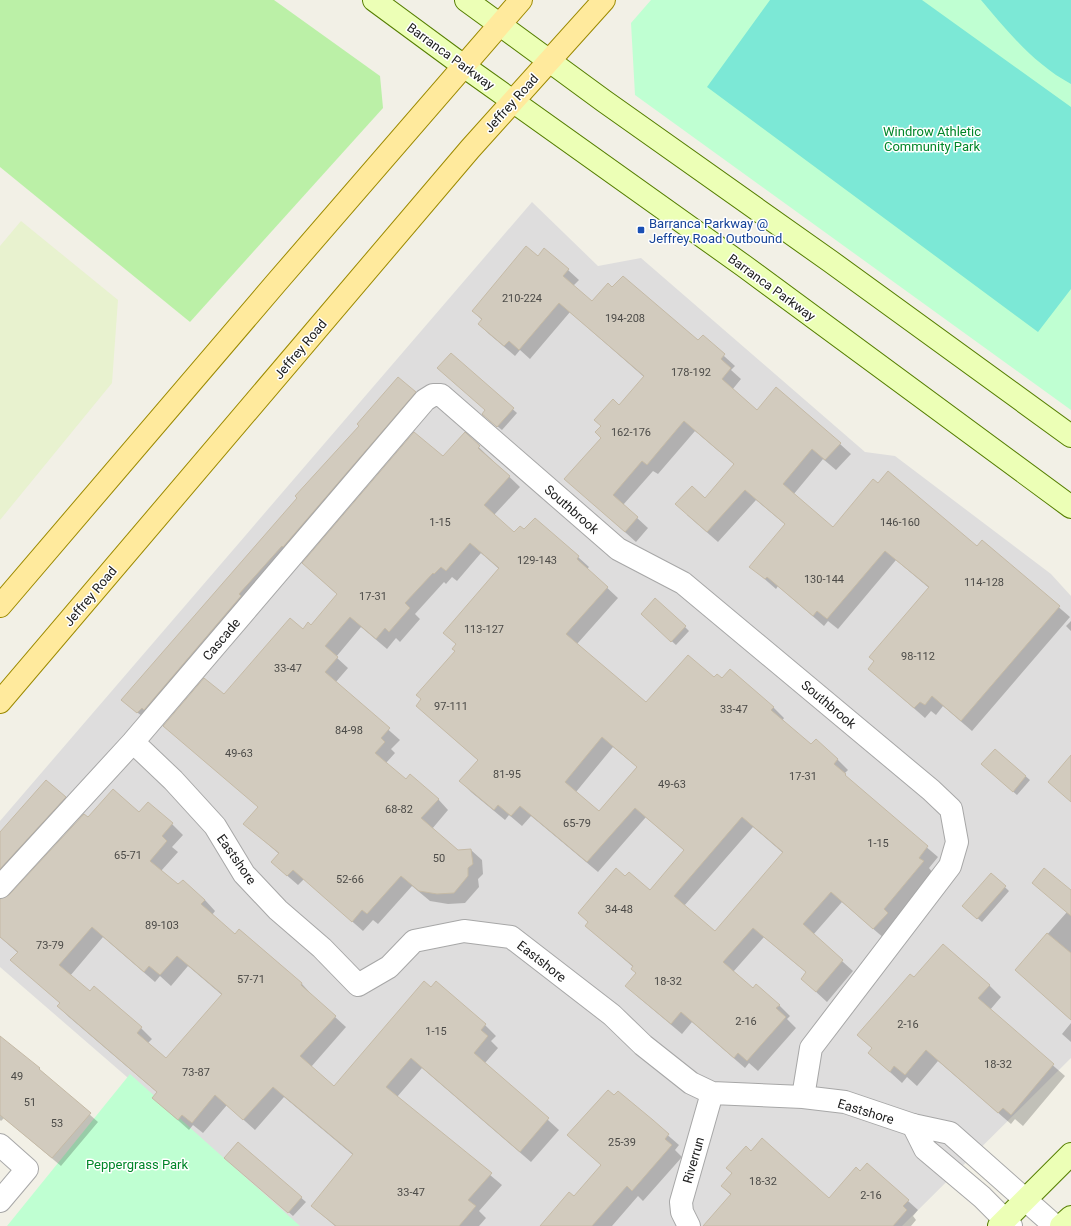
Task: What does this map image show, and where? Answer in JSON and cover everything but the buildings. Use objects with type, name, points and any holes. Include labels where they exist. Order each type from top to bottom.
[{"type":"main road","name":"Barranca Parkway","points":[[374,0],[512,101],[744,266],[1071,507]]},
{"type":"main road","points":[[466,0],[604,101],[837,266],[1071,436]]},
{"type":"main road","points":[[0,606],[276,283],[465,67],[521,0]]},
{"type":"main road","name":"Jeffrey Road","points":[[0,702],[512,101],[604,0]]},
{"type":"main road","points":[[1005,1224],[1025,1201],[1071,1154]]},
{"type":"main road","points":[[1061,1226],[1071,1217]]},
{"type":"street","name":"Cascade","points":[[0,887],[134,742],[425,400],[433,395],[441,395]]},
{"type":"street","name":"Southbrook","points":[[441,395],[618,548],[683,583],[931,790],[951,809],[957,842],[950,866],[811,1048],[803,1097]]},
{"type":"street","name":"Eastshore","points":[[134,742],[173,780],[215,826],[244,874],[278,910],[322,948],[358,985],[389,967],[414,941],[464,931],[511,937],[612,1014],[644,1045],[691,1083],[712,1094],[803,1097],[845,1102],[913,1125],[950,1133],[1054,1226]]},
{"type":"street","name":"Riverrun","points":[[689,1226],[682,1212],[681,1202],[712,1094]]},
{"type":"street","points":[[913,1125],[925,1149],[982,1197],[1005,1224]]},
{"type":"street","points":[[0,1145],[27,1170],[0,1201]]},
{"type":"shaded area","points":[[532,202],[598,266],[641,258],[865,452],[895,456],[1051,574],[1071,596],[1071,1058],[902,1226],[299,1226],[0,967],[0,821]]},
{"type":"green space","points":[[0,0],[274,0],[380,76],[383,108],[190,322],[0,167]]},
{"type":"green space","name":"Windrow Athletic Community Park","points":[[651,0],[1071,0],[1071,410],[635,95],[631,23]]},
{"type":"green space","name":"Windrow Athletic Community Park","points":[[770,0],[922,0],[1071,107],[1071,289],[1038,332],[707,87]]},
{"type":"green space","points":[[981,0],[1071,0],[1071,84],[1045,67],[1022,46]]},
{"type":"green space","points":[[21,221],[118,300],[112,383],[0,520],[0,246]]},
{"type":"green space","name":"Peppergrass Park","points":[[130,1074],[300,1226],[7,1226]]},
{"type":"place","name":"Barranca Parkway @ Jeffrey Road Outbound","points":[[641,230]]}]
